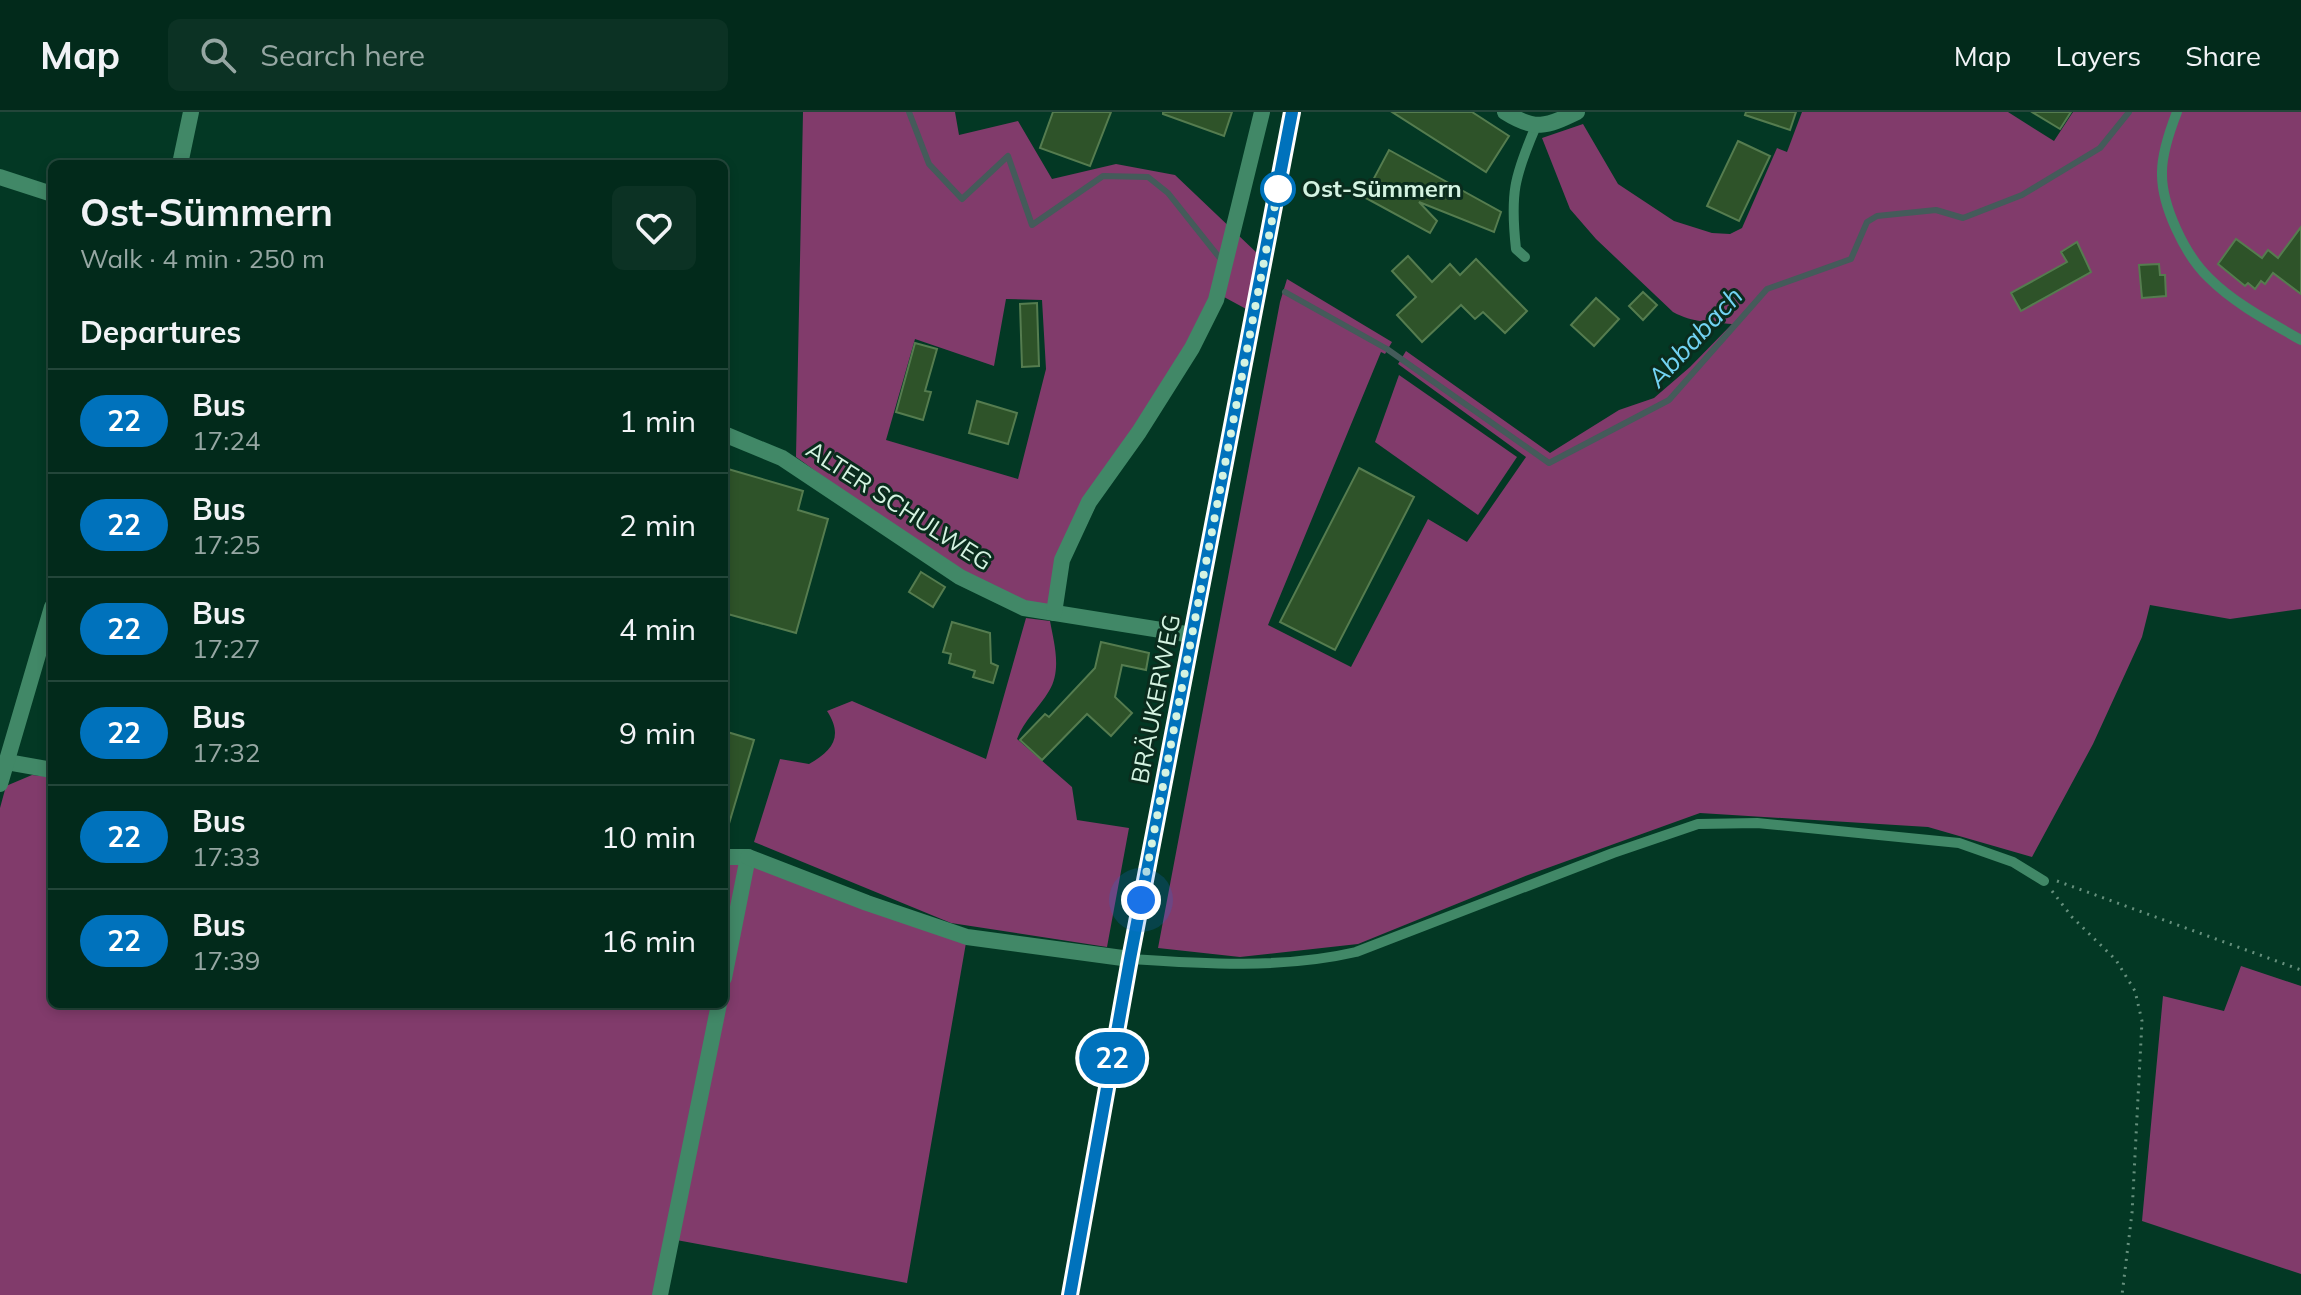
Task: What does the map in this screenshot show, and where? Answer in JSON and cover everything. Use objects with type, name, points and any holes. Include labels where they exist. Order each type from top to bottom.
[{"type":"main road","name":"BRÄUKERWEG","points":[[1070,1295],[1130,959],[1292,112]]},
{"type":"street","points":[[181,160],[191,112]]},
{"type":"street","points":[[1054,613],[1062,560],[1089,502],[1139,432],[1192,348],[1216,300],[1262,112]]},
{"type":"street","points":[[1505,112],[1536,126],[1556,122],[1577,112]]},
{"type":"street","points":[[0,177],[48,193]]},
{"type":"street","name":"ALTER SCHULWEG","points":[[728,436],[782,458],[960,577],[1024,608],[1192,635]]},
{"type":"street","points":[[0,784],[48,621]]},
{"type":"street","points":[[7,762],[48,769]]},
{"type":"street","points":[[728,857],[748,857],[967,937],[1130,959]]},
{"type":"street","points":[[728,958],[748,857]]},
{"type":"street","points":[[660,1295],[718,1008]]},
{"type":"lane","points":[[2177,112],[2162,172],[2173,223],[2208,277],[2253,312],[2301,340]]},
{"type":"lane","points":[[1525,257],[1516,249],[1513,196],[1521,162],[1536,126]]},
{"type":"lane","points":[[1130,959],[1195,963],[1318,961],[1356,952],[1613,853],[1698,824],[1757,823],[1959,843],[2013,862],[2044,881]]},
{"type":"path","points":[[2044,881],[2072,917],[2116,960],[2135,991],[2142,1021],[2132,1213],[2122,1295]]},
{"type":"path","points":[[2059,881],[2301,970]]},
{"type":"shaded area","points":[[803,112],[955,112],[959,135],[1018,121],[1052,179],[1116,164],[1175,175],[1258,254],[1248,310],[1213,291],[1188,344],[1131,431],[1048,606],[1016,598],[950,566],[796,457]],"holes":[[[1006,299],[1042,300],[1046,369],[1018,479],[886,440],[915,339],[994,366]]]},
{"type":"shaded area","points":[[1802,112],[2008,112],[2054,141],[2073,112],[2301,112],[2301,609],[2230,619],[2150,605],[2142,637],[2093,744],[2032,857],[1928,827],[1700,813],[1528,875],[1358,944],[1240,957],[1158,948],[1280,302],[1287,279],[1392,342],[1385,354],[1381,352],[1268,625],[1351,667],[1428,519],[1467,542],[1526,457],[1398,364],[1406,351],[1550,453],[1619,410],[1654,398],[1732,324],[1695,320],[1673,312],[1596,239],[1570,209],[1542,138],[1583,124],[1618,184],[1674,221],[1712,233],[1730,234],[1742,228],[1777,148],[1787,152]]},
{"type":"shaded area","points":[[1399,375],[1517,457],[1478,515],[1375,442]]},
{"type":"shaded area","points":[[1026,618],[1050,621],[1056,665],[1049,691],[1017,739],[1072,787],[1077,820],[1129,828],[1107,947],[951,923],[754,842],[780,759],[809,764],[824,754],[835,736],[835,728],[827,711],[852,701],[986,759]]},
{"type":"shaded area","points":[[32,775],[48,777],[48,1008],[728,1008],[728,858],[967,937],[907,1283],[671,1239],[660,1295],[0,1295],[0,808],[6,786]]},
{"type":"shaded area","points":[[2241,966],[2301,986],[2301,1274],[2142,1221],[2163,996],[2224,1011]]},
{"type":"building","points":[[1053,112],[1111,112],[1090,166],[1040,148]]},
{"type":"building","points":[[1163,112],[1232,112],[1224,136]]},
{"type":"building","points":[[1392,112],[1472,112],[1509,136],[1486,172]]},
{"type":"building","points":[[1746,112],[1796,112],[1790,130],[1745,115]]},
{"type":"building","points":[[2032,112],[2071,112],[2060,129]]},
{"type":"building","points":[[1738,141],[1770,156],[1739,221],[1707,206]]},
{"type":"building","points":[[1389,150],[1501,212],[1494,232],[1419,202],[1437,221],[1430,233],[1364,197]]},
{"type":"building","points":[[2301,227],[2301,294],[2273,273],[2265,284],[2261,281],[2255,289],[2248,283],[2245,286],[2218,264],[2236,239],[2262,258],[2268,250],[2278,258]]},
{"type":"building","points":[[2077,242],[2091,272],[2021,311],[2011,293],[2067,262],[2061,252]]},
{"type":"building","points":[[1408,256],[1432,282],[1450,264],[1460,275],[1476,259],[1527,311],[1505,333],[1483,312],[1475,319],[1461,305],[1422,342],[1397,315],[1416,297],[1392,271]]},
{"type":"building","points":[[2159,264],[2160,275],[2165,275],[2166,296],[2142,298],[2139,265]]},
{"type":"building","points":[[1643,292],[1657,305],[1643,320],[1629,306]]},
{"type":"building","points":[[1596,298],[1619,319],[1594,346],[1571,325]]},
{"type":"building","points":[[1037,303],[1039,366],[1022,367],[1020,304]]},
{"type":"building","points":[[915,343],[937,349],[925,391],[931,392],[923,420],[896,412]]},
{"type":"building","points":[[977,401],[1017,413],[1008,444],[969,433]]},
{"type":"building","points":[[1359,468],[1414,497],[1335,650],[1280,622]]},
{"type":"building","points":[[728,469],[803,491],[798,510],[828,519],[796,633],[728,614]]},
{"type":"building","points":[[921,572],[945,587],[933,607],[909,592]]},
{"type":"building","points":[[952,622],[990,633],[991,663],[998,666],[993,683],[973,677],[975,671],[949,663],[951,654],[943,652]]},
{"type":"building","points":[[1101,642],[1149,653],[1146,670],[1122,665],[1115,697],[1132,713],[1111,736],[1087,714],[1042,760],[1020,740],[1045,714],[1049,717],[1095,668]]},
{"type":"building","points":[[728,732],[754,740],[728,827]]},
{"type":"waterway","name":"Abbabach","points":[[909,112],[929,164],[962,199],[1008,156],[1032,225],[1103,176],[1148,177],[1168,193],[1219,257]]},
{"type":"waterway","name":"Abbabach","points":[[1285,292],[1387,349],[1549,463],[1669,400],[1767,289],[1851,259],[1867,222],[1877,216],[1936,210],[1963,218],[2022,195],[2100,148],[2129,112]]},
{"type":"bus line","name":"22","points":[[1070,1295],[1130,959],[1292,112]]},
{"type":"place","name":"Ost-Sümmern","points":[[1278,189]]},
{"type":"route","points":[[1141,900],[1278,189]]}]
